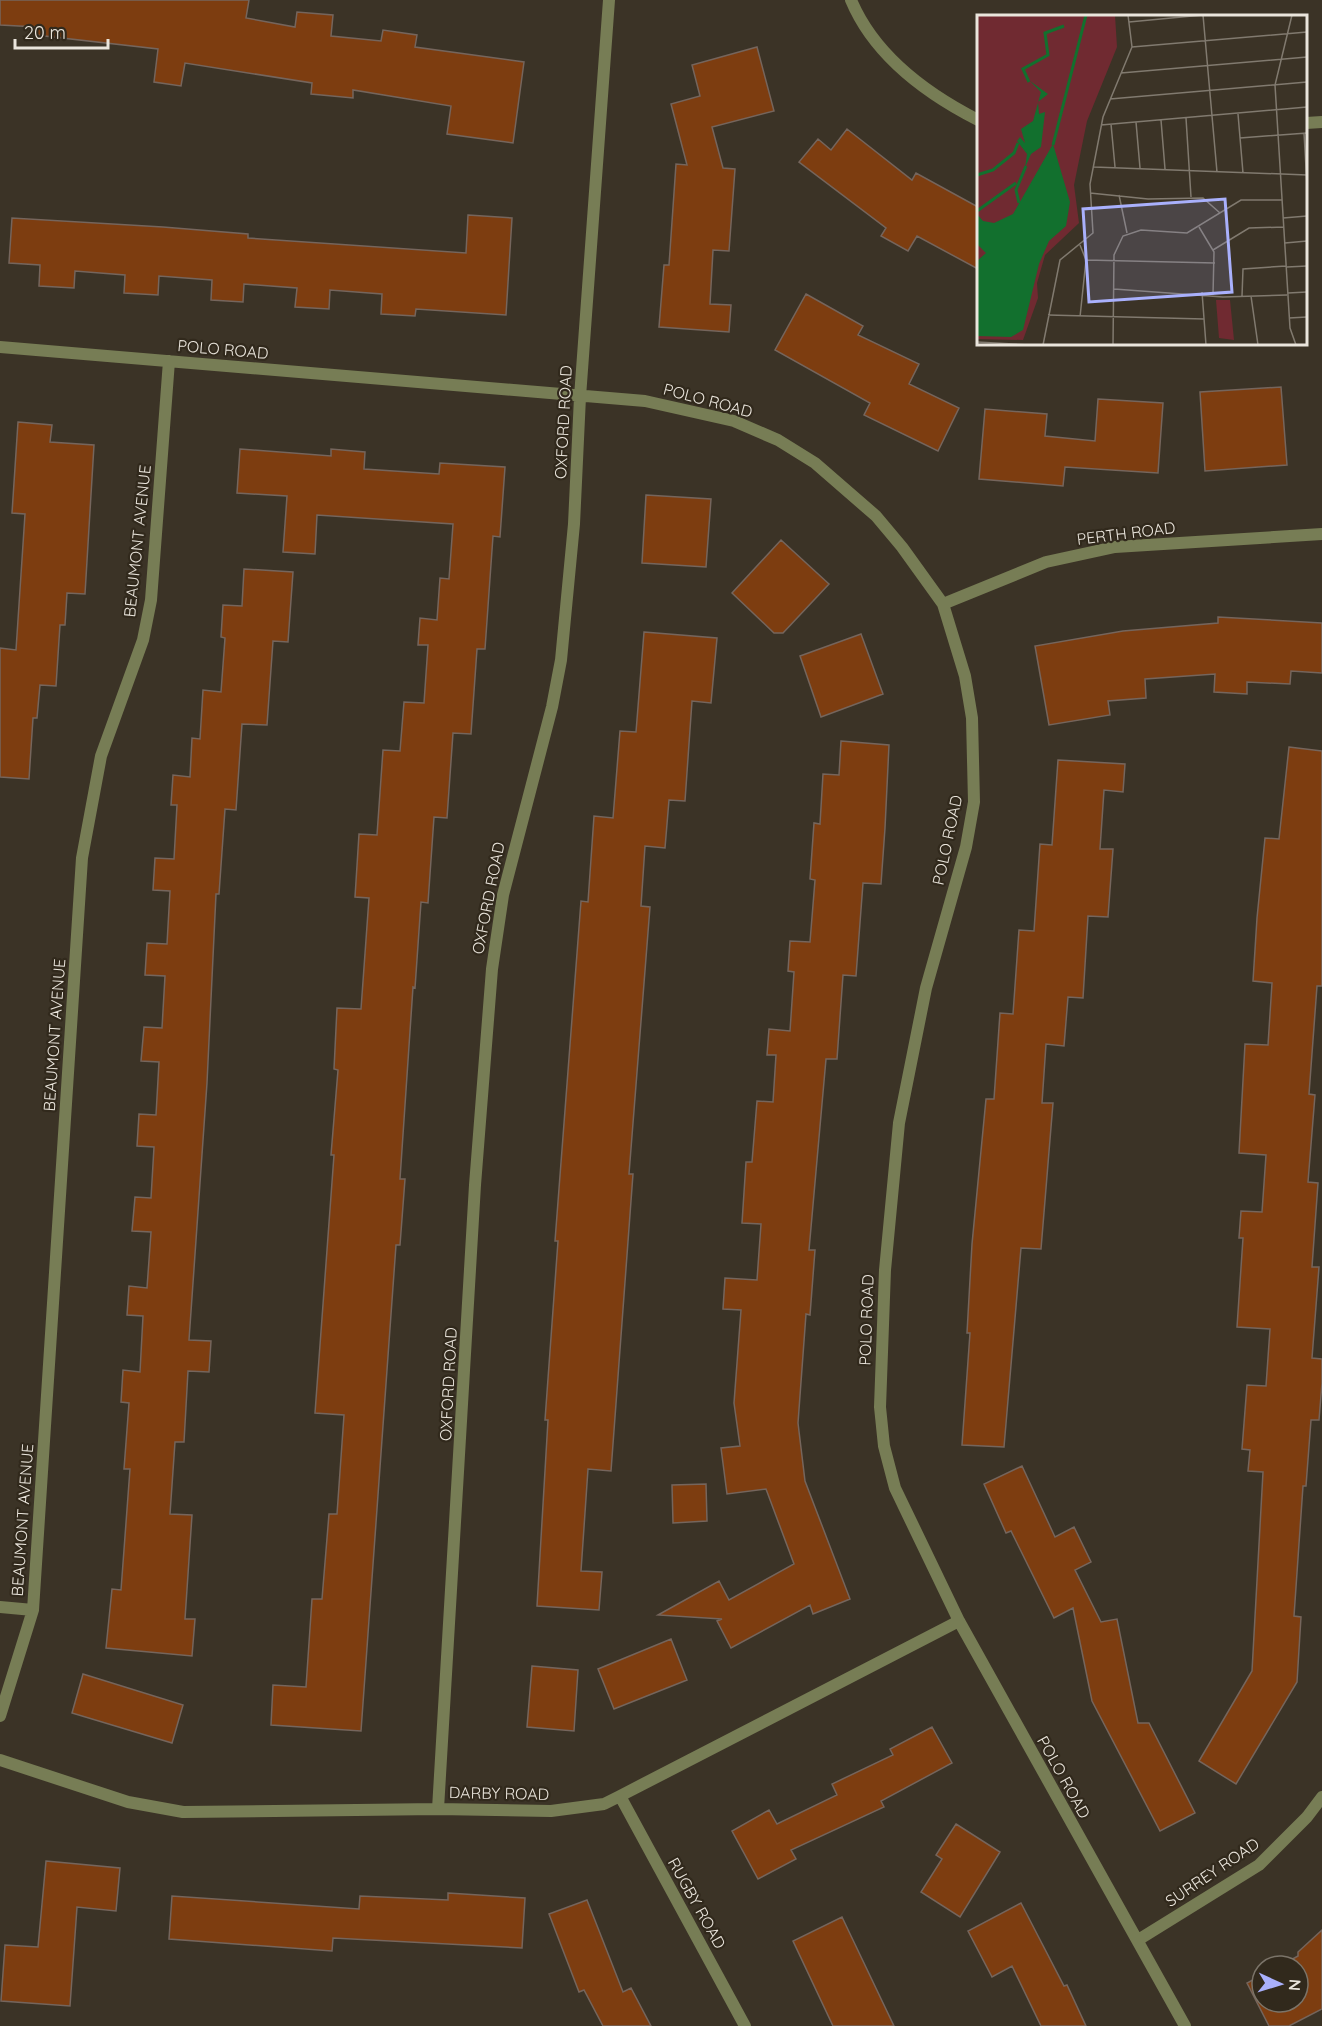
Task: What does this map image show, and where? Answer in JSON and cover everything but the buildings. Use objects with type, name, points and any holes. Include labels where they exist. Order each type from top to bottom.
[{"type":"street","name":"OXFORD ROAD","points":[[438,1809],[475,1185],[492,969],[503,896],[552,707],[561,660],[574,524],[580,398],[609,0]]},
{"type":"street","points":[[851,0],[875,40],[900,67],[950,105],[977,119]]},
{"type":"street","points":[[1307,123],[1322,122]]},
{"type":"street","name":"POLO ROAD","points":[[0,347],[580,398],[645,401],[734,421],[778,440],[815,463],[876,516],[902,547],[943,604],[965,676],[972,718],[974,802],[966,848],[926,988],[898,1123],[885,1270],[880,1407],[884,1446],[895,1488],[959,1621],[1185,2026]]},
{"type":"street","name":"BEAUMONT AVENUE","points":[[0,1716],[33,1610],[82,858],[101,756],[143,640],[151,600],[169,361]]},
{"type":"street","name":"PERTH ROAD","points":[[943,604],[1047,562],[1115,547],[1322,534]]},
{"type":"street","points":[[0,1607],[33,1610]]},
{"type":"street","name":"DARBY ROAD","points":[[0,1760],[128,1802],[183,1812],[438,1809],[551,1811],[604,1804],[959,1621]]},
{"type":"street","name":"RUGBY ROAD","points":[[620,1796],[745,2026]]},
{"type":"street","name":"SURREY ROAD","points":[[1138,1940],[1259,1864],[1307,1817],[1322,1797]]}]
